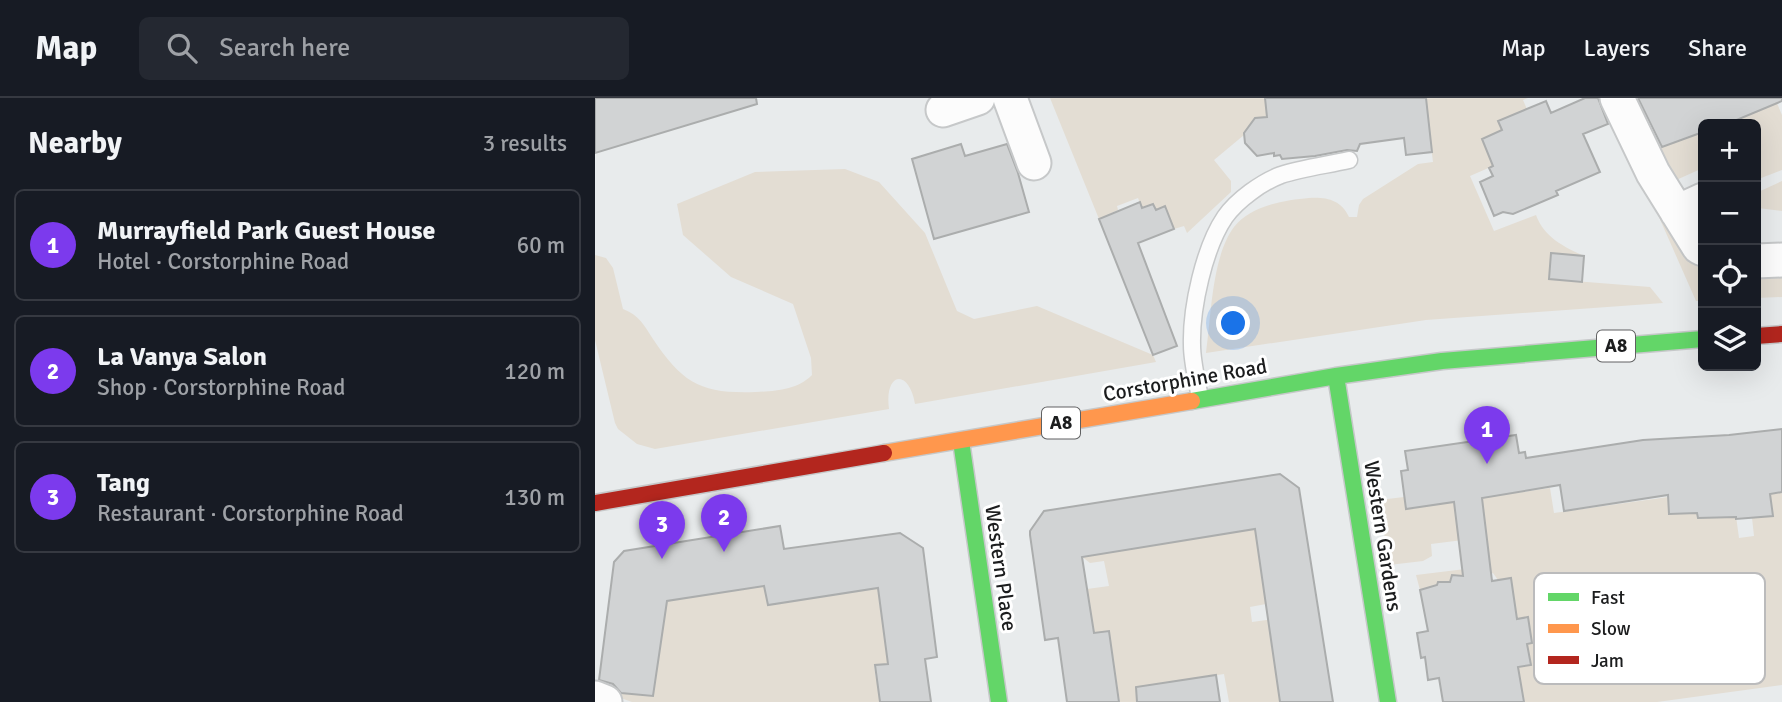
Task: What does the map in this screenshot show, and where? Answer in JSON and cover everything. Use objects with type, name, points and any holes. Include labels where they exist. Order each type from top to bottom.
[{"type":"main road","points":[[1761,336],[1782,334]]},
{"type":"main road","name":"Corstorphine Road","points":[[595,503],[1336,376],[1442,361],[1698,339]]},
{"type":"main road","name":"Western Gardens","points":[[1336,376],[1388,702]]},
{"type":"main road","name":"Western Place","points":[[961,440],[999,702]]},
{"type":"street","points":[[943,110],[978,98]]},
{"type":"street","points":[[1010,98],[1034,163]]},
{"type":"street","points":[[1617,98],[1653,173],[1690,206],[1699,245]]},
{"type":"street","points":[[1761,261],[1782,260]]},
{"type":"street","points":[[595,698],[605,702]]},
{"type":"lane","points":[[1200,398],[1191,346],[1196,307],[1202,273],[1215,235],[1226,215],[1255,189],[1280,175],[1349,160]]},
{"type":"shaded area","points":[[1050,98],[1265,98],[1267,117],[1255,118],[1256,125],[1214,160],[1231,181],[1231,192],[1187,233],[1184,226],[1174,229],[1165,207],[1156,210],[1153,204],[1142,208],[1138,198],[1117,206],[1118,210],[1099,219]]},
{"type":"shaded area","points":[[1425,98],[1528,98],[1523,100],[1534,126],[1502,130],[1482,139],[1493,166],[1470,176],[1494,231],[1536,215],[1549,235],[1584,256],[1551,253],[1549,279],[1650,287],[1663,303],[1426,320],[1206,353],[1217,270],[1221,254],[1234,227],[1258,209],[1289,200],[1309,198],[1333,201],[1346,211],[1349,217],[1357,217],[1363,199],[1418,164],[1433,162]]},
{"type":"shaded area","points":[[1776,101],[1782,115],[1782,170],[1761,178],[1761,119],[1738,119]]},
{"type":"shaded area","points":[[1698,134],[1698,170],[1674,181],[1650,151]]},
{"type":"shaded area","points":[[845,169],[879,182],[925,233],[957,311],[974,319],[1037,306],[1153,355],[1156,362],[915,404],[908,384],[898,379],[890,388],[889,409],[655,449],[637,444],[618,429],[595,340],[595,255],[606,258],[613,268],[623,309],[641,321],[674,367],[695,383],[721,391],[737,392],[764,392],[793,387],[812,375],[811,358],[793,304],[731,277],[683,235],[677,204],[755,172]]},
{"type":"shaded area","points":[[1782,181],[1782,211],[1761,208],[1761,191]]},
{"type":"shaded area","points":[[1655,208],[1698,267],[1696,301]]},
{"type":"shaded area","points":[[1782,274],[1782,297],[1761,298],[1761,276]]},
{"type":"shaded area","points":[[1550,488],[1554,513],[1668,497],[1669,514],[1694,513],[1693,495],[1698,518],[1736,516],[1739,538],[1754,536],[1752,518],[1772,516],[1770,494],[1782,492],[1782,685],[1657,702],[1524,702],[1518,667],[1531,665],[1527,644],[1532,643],[1528,618],[1517,619],[1511,578],[1498,580],[1493,573],[1484,576],[1452,575],[1450,582],[1438,582],[1437,585],[1420,590],[1416,575],[1490,566],[1487,537],[1431,544],[1432,556],[1423,561],[1389,565],[1379,500],[1404,497],[1486,497]]},
{"type":"shaded area","points":[[1255,529],[1266,604],[1250,607],[1252,622],[1281,618],[1270,635],[1280,702],[1229,702],[1224,674],[1173,682],[1175,702],[1120,702],[1109,631],[1094,633],[1087,589],[1109,586],[1104,561],[1090,563],[1081,556]]},
{"type":"shaded area","points":[[764,586],[768,604],[878,588],[888,664],[874,666],[876,679],[892,678],[880,702],[632,702],[598,690],[653,696],[667,601]]},
{"type":"building","points":[[595,98],[756,98],[757,104],[595,153]]},
{"type":"building","points":[[1265,98],[1426,98],[1432,152],[1406,155],[1404,138],[1360,144],[1357,151],[1282,159],[1280,155],[1274,156],[1274,153],[1257,156],[1245,143],[1244,133],[1255,118],[1267,117]]},
{"type":"building","points":[[1585,98],[1598,98],[1608,124],[1583,134],[1600,172],[1556,191],[1558,195],[1513,214],[1503,212],[1494,216],[1480,182],[1493,176],[1489,168],[1493,166],[1482,139],[1502,130],[1498,121],[1546,101],[1551,113]]},
{"type":"building","points":[[1638,98],[1782,98],[1782,101],[1739,119],[1698,119],[1698,134],[1662,147]]},
{"type":"building","points":[[961,144],[965,156],[1007,144],[1029,212],[934,239],[912,159]]},
{"type":"building","points":[[1140,202],[1142,208],[1153,204],[1156,210],[1165,206],[1174,229],[1138,243],[1177,346],[1153,355],[1099,219]]},
{"type":"building","points":[[1551,253],[1584,256],[1582,282],[1549,279]]},
{"type":"building","points":[[1782,429],[1782,492],[1770,494],[1773,516],[1736,519],[1698,518],[1697,513],[1669,514],[1668,495],[1564,511],[1560,485],[1482,498],[1492,581],[1511,578],[1517,619],[1528,617],[1532,643],[1527,644],[1531,665],[1518,667],[1524,702],[1443,702],[1439,678],[1428,680],[1425,657],[1421,658],[1417,633],[1428,631],[1420,590],[1437,585],[1438,582],[1450,582],[1452,575],[1463,576],[1454,502],[1406,509],[1401,471],[1408,470],[1405,451],[1516,435],[1519,453],[1525,452],[1526,458],[1643,440]]},
{"type":"building","points":[[1280,474],[1299,488],[1333,702],[1280,702],[1255,529],[1082,557],[1094,633],[1109,631],[1119,702],[1067,702],[1058,638],[1045,640],[1030,535],[1044,511]]},
{"type":"building","points":[[780,526],[784,549],[900,533],[923,548],[937,657],[925,659],[931,702],[880,702],[875,665],[888,664],[878,588],[768,605],[764,586],[667,601],[653,696],[621,693],[613,684],[599,680],[614,562],[624,551]]},
{"type":"building","points":[[1216,675],[1220,702],[1137,702],[1136,687]]},
{"type":"traffic: fast","points":[[1192,401],[1442,361],[1698,339]]},
{"type":"traffic: fast","points":[[1336,376],[1388,702]]},
{"type":"traffic: fast","points":[[961,441],[999,702]]},
{"type":"traffic: slow","points":[[884,453],[1192,401]]},
{"type":"traffic: jam","points":[[1761,336],[1782,334]]},
{"type":"traffic: jam","points":[[595,503],[884,453]]},
{"type":"place","name":"Murrayfield Park Guest House","points":[[1487,464]]},
{"type":"place","name":"La Vanya Salon","points":[[724,552]]},
{"type":"place","name":"Tang","points":[[662,559]]}]
